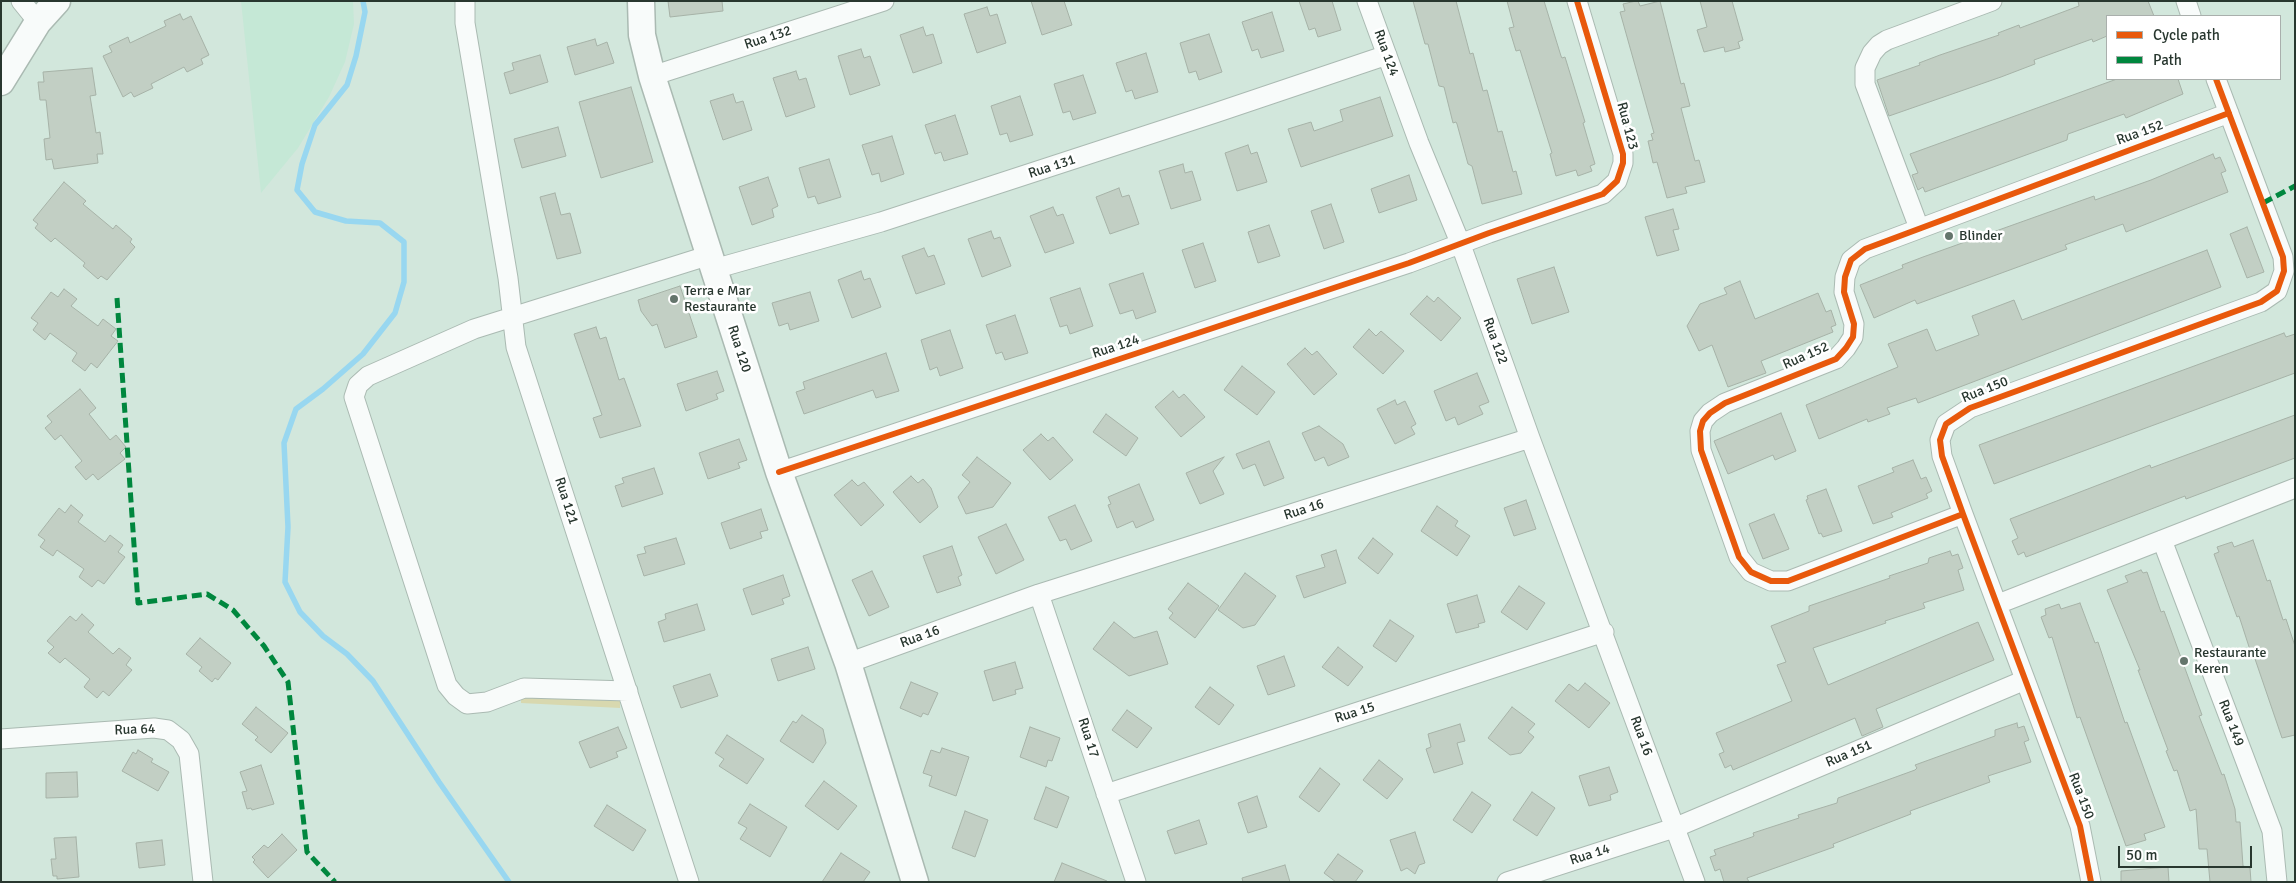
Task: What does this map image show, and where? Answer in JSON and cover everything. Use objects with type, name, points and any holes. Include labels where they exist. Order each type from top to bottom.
[{"type":"street","points":[[20,1],[38,22]]},
{"type":"street","points":[[1,82],[38,22],[57,1]]},
{"type":"street","name":"Rua 121","points":[[465,1],[465,22],[508,278],[516,347],[689,882]]},
{"type":"street","name":"Rua 120","points":[[641,1],[642,35],[652,76],[779,472],[848,663]]},
{"type":"street","name":"Rua 132","points":[[652,76],[884,1]]},
{"type":"street","name":"Rua 124","points":[[779,472],[1409,264],[1461,244],[1419,143],[1368,1]]},
{"type":"street","name":"Rua 123","points":[[1461,244],[1594,199],[1611,188],[1617,181],[1623,163],[1623,154],[1576,1]]},
{"type":"street","points":[[1919,228],[1865,84],[1865,68],[1872,53],[1887,40],[1992,1]]},
{"type":"street","points":[[2186,1],[2192,15]]},
{"type":"street","name":"Rua 131","points":[[712,262],[899,216],[1387,55]]},
{"type":"street","name":"Rua 150","points":[[2091,882],[2080,826],[2024,680],[1998,604],[1962,514],[1942,456],[1940,440],[1946,424],[1970,408],[2261,302],[2277,291],[2284,271],[2283,257],[2216,80]]},
{"type":"street","name":"Rua 152","points":[[1962,514],[1788,581],[1771,581],[1751,572],[1739,557],[1699,443],[1703,422],[1710,413],[1724,403],[1836,359],[1853,337],[1854,324],[1844,292],[1844,276],[1851,260],[1865,249],[2229,113]]},
{"type":"street","name":"Rua 122","points":[[1461,244],[1530,438]]},
{"type":"street","points":[[628,691],[524,688],[487,702],[467,704],[456,696],[447,685],[354,397],[358,386],[368,376],[474,329],[712,262]]},
{"type":"street","name":"Rua 16","points":[[848,663],[1039,594],[1530,438],[1604,632],[1695,882]]},
{"type":"street","points":[[1998,604],[2295,488]]},
{"type":"street","name":"Rua 149","points":[[2162,540],[2272,831],[2277,882]]},
{"type":"street","name":"Rua 17","points":[[1039,594],[1136,882]]},
{"type":"street","name":"Rua 15","points":[[1106,794],[1604,632]]},
{"type":"street","points":[[848,663],[915,882]]},
{"type":"street","name":"Rua 151","points":[[1674,828],[2024,680]]},
{"type":"street","name":"Rua 64","points":[[1,739],[154,728],[168,730],[182,740],[190,754],[203,882]]},
{"type":"street","name":"Rua 14","points":[[1507,882],[1674,828]]},
{"type":"shaded area","points":[[241,1],[353,1],[354,24],[345,62],[329,97],[298,148],[261,193]]},
{"type":"shaded area","points":[[521,694],[620,699],[620,708],[521,703]]},
{"type":"building","points":[[668,1],[722,1],[723,11],[670,17]]},
{"type":"building","points":[[1031,1],[1064,1],[1072,25],[1042,35]]},
{"type":"building","points":[[1299,1],[1332,1],[1341,30],[1318,37],[1315,28],[1309,30]]},
{"type":"building","points":[[1413,1],[1456,1],[1470,54],[1473,53],[1483,91],[1487,90],[1498,132],[1502,131],[1513,172],[1516,171],[1522,194],[1482,204],[1472,166],[1468,164],[1457,124],[1456,122],[1453,123],[1444,87],[1439,86],[1428,44],[1425,44]]},
{"type":"building","points":[[1507,1],[1544,1],[1561,56],[1562,58],[1565,57],[1585,122],[1583,123],[1595,164],[1590,166],[1592,171],[1578,176],[1576,170],[1556,176],[1550,154],[1552,153],[1520,50],[1516,51],[1509,28],[1514,27]]},
{"type":"building","points":[[1638,1],[1640,6],[1660,1],[1681,84],[1684,83],[1690,106],[1681,108],[1695,161],[1699,160],[1705,182],[1685,187],[1687,193],[1667,198],[1657,162],[1653,163],[1648,141],[1653,140],[1651,134],[1654,133],[1620,12],[1625,11],[1623,4]]},
{"type":"building","points":[[1700,1],[1732,1],[1743,40],[1738,42],[1740,48],[1725,52],[1724,47],[1704,52],[1697,30],[1707,27]]},
{"type":"building","points":[[2078,1],[2148,1],[2154,15],[2106,15],[2106,36],[2093,42],[2092,39],[2034,60],[2035,64],[1889,116],[1877,80],[1920,65],[1919,63],[1940,55],[1999,35],[1998,33],[2019,25],[2020,28],[2079,6]]},
{"type":"building","points":[[987,7],[990,16],[997,14],[1006,43],[977,53],[964,14]]},
{"type":"building","points":[[1272,12],[1284,51],[1261,58],[1258,49],[1252,51],[1242,22]]},
{"type":"building","points":[[180,14],[183,20],[191,16],[209,55],[201,59],[203,64],[187,72],[184,67],[151,84],[153,88],[134,97],[131,92],[123,97],[103,56],[112,52],[109,46],[128,37],[130,43],[166,26],[164,21]]},
{"type":"building","points":[[923,27],[926,36],[933,34],[942,63],[913,73],[900,35]]},
{"type":"building","points":[[1209,34],[1222,72],[1199,80],[1196,71],[1189,73],[1180,43]]},
{"type":"building","points":[[595,39],[597,46],[607,42],[614,63],[575,75],[567,47]]},
{"type":"building","points":[[861,49],[864,58],[870,56],[880,85],[850,95],[838,56]]},
{"type":"building","points":[[1146,53],[1158,92],[1135,99],[1132,90],[1126,92],[1116,63]]},
{"type":"building","points":[[540,55],[548,82],[510,94],[504,73],[514,70],[512,63]]},
{"type":"building","points":[[92,68],[96,95],[90,96],[96,133],[100,132],[103,154],[97,154],[98,163],[54,169],[52,159],[46,160],[44,139],[50,138],[46,100],[40,100],[38,82],[44,82],[43,72]]},
{"type":"building","points":[[796,71],[799,80],[806,78],[815,107],[786,117],[773,78]]},
{"type":"building","points":[[1083,75],[1096,113],[1073,120],[1070,111],[1063,113],[1054,84]]},
{"type":"building","points":[[2114,80],[2178,80],[2183,94],[2126,118],[2124,114],[2068,134],[2067,140],[1925,192],[1923,187],[1918,190],[1912,175],[1918,173],[1910,154]]},
{"type":"building","points":[[631,87],[653,162],[601,178],[579,102]]},
{"type":"building","points":[[733,94],[736,103],[743,101],[752,130],[723,140],[710,101]]},
{"type":"building","points":[[1020,96],[1033,135],[1010,142],[1007,133],[1000,135],[991,106]]},
{"type":"building","points":[[1380,97],[1393,136],[1301,167],[1288,129],[1311,122],[1314,131],[1343,121],[1340,110]]},
{"type":"building","points":[[955,115],[968,154],[944,161],[941,152],[935,154],[925,125]]},
{"type":"building","points":[[558,127],[566,156],[522,168],[514,139]]},
{"type":"building","points":[[892,136],[904,174],[881,182],[879,173],[872,175],[862,145]]},
{"type":"building","points":[[1248,145],[1251,154],[1257,152],[1267,182],[1237,191],[1225,153]]},
{"type":"building","points":[[2213,154],[2215,159],[2220,157],[2226,171],[2221,173],[2228,192],[2126,232],[2123,224],[2065,245],[2067,249],[1917,304],[1915,300],[1874,318],[1860,285],[1903,268],[1902,265],[1923,257],[2094,196],[2095,200],[2151,180]]},
{"type":"building","points":[[829,159],[841,197],[818,204],[815,196],[808,198],[799,168]]},
{"type":"building","points":[[1183,164],[1185,173],[1192,171],[1201,200],[1171,209],[1159,171]]},
{"type":"building","points":[[1409,175],[1417,200],[1379,213],[1371,189]]},
{"type":"building","points":[[768,177],[778,206],[772,209],[774,217],[752,225],[739,187]]},
{"type":"building","points":[[64,182],[86,201],[83,204],[113,229],[116,225],[132,239],[130,242],[135,247],[107,280],[101,276],[98,279],[83,266],[85,263],[55,238],[51,242],[35,228],[38,224],[33,220]]},
{"type":"building","points":[[1119,188],[1122,197],[1129,195],[1139,224],[1110,234],[1096,197]]},
{"type":"building","points":[[555,193],[561,215],[570,213],[581,253],[557,259],[540,197]]},
{"type":"building","points":[[1331,204],[1344,242],[1324,249],[1311,211]]},
{"type":"building","points":[[1053,207],[1057,216],[1063,214],[1074,243],[1045,253],[1030,216]]},
{"type":"building","points":[[1673,209],[1679,229],[1673,230],[1679,250],[1657,256],[1645,217]]},
{"type":"building","points":[[1269,225],[1280,256],[1258,263],[1248,232]]},
{"type":"building","points":[[2247,227],[2264,272],[2247,278],[2230,234]]},
{"type":"building","points":[[991,231],[994,239],[1000,237],[1011,266],[982,277],[968,239]]},
{"type":"building","points":[[1203,243],[1216,281],[1195,288],[1182,250]]},
{"type":"building","points":[[924,248],[928,257],[934,255],[945,284],[916,294],[902,256]]},
{"type":"building","points":[[2207,250],[2221,287],[1918,403],[1916,398],[1887,408],[1890,414],[1868,422],[1867,419],[1819,439],[1806,405],[1898,367],[1888,344],[1927,329],[1936,351],[1979,335],[1972,316],[2014,300],[2022,320]]},
{"type":"building","points":[[1554,267],[1569,312],[1532,324],[1517,279]]},
{"type":"building","points":[[861,271],[864,280],[870,278],[881,307],[852,318],[838,280]]},
{"type":"building","points":[[1143,273],[1156,312],[1136,319],[1133,310],[1120,314],[1109,284]]},
{"type":"building","points":[[1740,281],[1755,319],[1818,293],[1826,312],[1831,310],[1836,325],[1831,327],[1833,332],[1761,361],[1766,373],[1728,387],[1712,345],[1699,351],[1687,326],[1700,304],[1727,294],[1724,288]]},
{"type":"building","points":[[680,286],[697,337],[665,348],[657,324],[652,326],[641,311],[638,300]]},
{"type":"building","points":[[1080,288],[1093,326],[1070,334],[1067,325],[1060,327],[1050,298]]},
{"type":"building","points":[[64,289],[77,299],[71,306],[98,326],[103,319],[116,329],[111,336],[118,341],[97,368],[91,363],[85,371],[72,361],[77,353],[50,333],[45,340],[33,330],[38,323],[31,318],[51,292],[58,297]]},
{"type":"building","points":[[810,292],[819,321],[790,330],[788,323],[779,326],[772,303]]},
{"type":"building","points":[[1427,296],[1434,302],[1438,297],[1461,318],[1441,341],[1410,314]]},
{"type":"building","points":[[1015,315],[1028,353],[1005,360],[1002,352],[996,354],[986,325]]},
{"type":"building","points":[[596,327],[600,339],[606,337],[619,380],[624,378],[641,426],[600,438],[593,418],[602,415],[574,334]]},
{"type":"building","points":[[1369,329],[1376,336],[1381,331],[1404,351],[1383,374],[1353,347]]},
{"type":"building","points":[[950,330],[963,368],[940,376],[937,367],[930,370],[921,340]]},
{"type":"building","points":[[2284,333],[2286,337],[2295,334],[2295,373],[1994,484],[1979,445]]},
{"type":"building","points":[[1305,348],[1312,355],[1317,351],[1337,374],[1314,395],[1287,364]]},
{"type":"building","points":[[886,353],[899,391],[876,398],[873,390],[804,414],[796,392],[805,389],[803,382]]},
{"type":"building","points":[[1242,366],[1275,392],[1257,415],[1224,390]]},
{"type":"building","points":[[717,371],[724,391],[716,394],[718,399],[686,411],[677,384]]},
{"type":"building","points":[[1477,373],[1489,402],[1479,406],[1483,414],[1458,425],[1455,417],[1446,421],[1434,391]]},
{"type":"building","points":[[80,389],[96,408],[89,414],[110,440],[116,435],[126,447],[120,453],[125,459],[98,480],[93,474],[86,480],[75,467],[82,461],[61,435],[55,440],[45,428],[52,422],[47,416]]},
{"type":"building","points":[[1173,391],[1179,398],[1184,394],[1205,417],[1181,437],[1155,407]]},
{"type":"building","points":[[1395,400],[1397,405],[1405,401],[1416,424],[1411,427],[1415,434],[1395,444],[1377,409]]},
{"type":"building","points":[[1781,413],[1796,451],[1775,460],[1773,455],[1728,474],[1714,441]]},
{"type":"building","points":[[1106,414],[1138,438],[1126,456],[1093,432]]},
{"type":"building","points":[[2295,415],[2295,458],[2186,499],[2185,496],[2026,557],[2024,552],[2018,555],[2012,541],[2018,538],[2010,519],[2150,465],[2151,468]]},
{"type":"building","points":[[1319,426],[1343,444],[1349,457],[1328,466],[1324,457],[1315,461],[1302,433]]},
{"type":"building","points":[[1041,434],[1048,441],[1053,437],[1073,460],[1050,480],[1023,450]]},
{"type":"building","points":[[739,439],[747,460],[738,463],[740,468],[708,479],[699,453]]},
{"type":"building","points":[[1269,441],[1284,478],[1264,486],[1255,464],[1243,469],[1236,454]]},
{"type":"building","points":[[977,457],[1011,483],[993,507],[966,514],[958,497],[970,482],[962,475]]},
{"type":"building","points":[[1224,457],[1213,471],[1224,494],[1200,504],[1186,473]]},
{"type":"building","points":[[1913,460],[1921,479],[1926,477],[1932,491],[1926,494],[1928,498],[1891,513],[1893,517],[1873,524],[1858,486],[1894,472],[1892,468]]},
{"type":"building","points":[[654,468],[663,494],[622,507],[615,486],[624,483],[622,478]]},
{"type":"building","points":[[911,476],[918,483],[923,479],[931,488],[938,507],[920,523],[893,492]]},
{"type":"building","points":[[852,480],[858,486],[864,482],[884,505],[861,526],[834,495]]},
{"type":"building","points":[[1139,484],[1154,520],[1136,528],[1133,521],[1117,528],[1108,505],[1111,504],[1108,497]]},
{"type":"building","points":[[1826,489],[1842,531],[1823,537],[1821,533],[1819,534],[1806,500],[1808,499],[1807,496]]},
{"type":"building","points":[[1526,500],[1536,529],[1514,536],[1504,508]]},
{"type":"building","points":[[71,505],[83,515],[78,522],[105,542],[110,535],[123,545],[118,552],[125,557],[104,584],[98,580],[92,587],[79,577],[84,569],[57,550],[53,556],[40,547],[45,540],[38,535],[59,508],[65,513]]},
{"type":"building","points":[[1075,505],[1092,541],[1071,550],[1066,539],[1060,541],[1048,517]]},
{"type":"building","points":[[1437,506],[1458,521],[1455,526],[1470,536],[1457,556],[1421,531]]},
{"type":"building","points":[[761,509],[768,530],[760,532],[762,538],[730,549],[721,523]]},
{"type":"building","points":[[1774,514],[1789,549],[1763,559],[1749,524]]},
{"type":"building","points":[[1006,524],[1024,560],[996,574],[978,537]]},
{"type":"building","points":[[676,538],[685,564],[644,576],[637,555],[646,553],[644,547]]},
{"type":"building","points":[[1373,538],[1393,554],[1378,574],[1358,558]]},
{"type":"building","points":[[2253,540],[2267,581],[2270,580],[2283,620],[2286,619],[2295,646],[2295,735],[2282,738],[2254,656],[2252,656],[2239,616],[2237,617],[2214,554],[2219,552],[2217,547],[2232,542],[2234,547]]},
{"type":"building","points":[[952,546],[962,575],[958,577],[961,585],[937,593],[923,556]]},
{"type":"building","points":[[1336,550],[1346,583],[1304,598],[1296,576],[1325,567],[1321,555]]},
{"type":"building","points":[[1950,551],[1952,556],[1958,554],[1963,568],[1958,570],[1964,590],[1923,603],[1925,608],[1885,621],[1886,623],[1813,648],[1828,685],[1978,622],[1994,660],[1876,709],[1883,727],[1862,736],[1855,718],[1733,770],[1731,765],[1725,768],[1719,754],[1724,752],[1716,733],[1792,701],[1777,665],[1786,662],[1771,626],[1809,611],[1809,606],[1890,578],[1889,576],[1928,563],[1929,558]]},
{"type":"building","points":[[2141,570],[2143,573],[2147,572],[2161,612],[2164,611],[2202,715],[2199,716],[2222,775],[2224,774],[2235,809],[2236,822],[2240,822],[2243,866],[2250,868],[2251,882],[2210,882],[2207,849],[2199,849],[2196,809],[2190,811],[2177,770],[2174,771],[2166,751],[2168,750],[2138,670],[2140,670],[2107,590],[2128,582],[2125,576]]},
{"type":"building","points":[[872,571],[889,607],[869,616],[852,580]]},
{"type":"building","points":[[1245,573],[1276,596],[1255,625],[1243,628],[1218,610]]},
{"type":"building","points":[[783,575],[790,596],[782,599],[784,604],[752,615],[743,589]]},
{"type":"building","points":[[1188,583],[1219,606],[1195,638],[1169,618],[1173,613],[1168,609]]},
{"type":"building","points":[[1519,586],[1545,603],[1527,630],[1501,612]]},
{"type":"building","points":[[1477,595],[1485,622],[1478,624],[1479,627],[1456,633],[1447,604]]},
{"type":"building","points":[[2080,603],[2095,643],[2098,642],[2125,723],[2127,722],[2165,827],[2144,834],[2146,840],[2126,846],[2080,717],[2077,718],[2052,637],[2049,638],[2041,617],[2046,615],[2045,609],[2059,604],[2061,609]]},
{"type":"building","points":[[697,604],[705,630],[664,642],[658,622],[666,619],[665,614]]},
{"type":"building","points":[[82,614],[94,625],[88,632],[113,654],[119,648],[131,658],[126,665],[132,670],[109,696],[103,691],[97,698],[84,687],[90,679],[65,658],[60,663],[48,653],[54,647],[47,641],[70,616],[76,621]]},
{"type":"building","points":[[1390,620],[1414,636],[1396,662],[1373,646]]},
{"type":"building","points":[[1114,622],[1134,638],[1157,631],[1168,664],[1129,676],[1093,649]]},
{"type":"building","points":[[200,638],[231,663],[218,680],[215,678],[212,682],[199,671],[202,667],[186,654]]},
{"type":"building","points":[[808,647],[815,669],[778,681],[771,659]]},
{"type":"building","points":[[1338,647],[1363,667],[1348,686],[1322,667]]},
{"type":"building","points":[[1284,656],[1295,686],[1268,695],[1257,666]]},
{"type":"building","points":[[1015,662],[1023,688],[1015,690],[1016,694],[993,701],[984,671]]},
{"type":"building","points":[[710,674],[718,696],[681,708],[673,686]]},
{"type":"building","points":[[911,682],[938,693],[928,715],[923,713],[921,717],[900,708]]},
{"type":"building","points":[[1585,683],[1610,703],[1589,728],[1555,701],[1569,684],[1578,691]]},
{"type":"building","points":[[1210,687],[1234,705],[1219,725],[1195,707]]},
{"type":"building","points":[[256,707],[288,733],[271,753],[255,740],[258,737],[242,724]]},
{"type":"building","points":[[1512,707],[1535,724],[1528,732],[1534,737],[1521,753],[1510,755],[1488,738]]},
{"type":"building","points":[[1127,710],[1152,728],[1137,748],[1112,730]]},
{"type":"building","points":[[802,715],[823,729],[826,743],[813,763],[780,741],[793,721],[796,723]]},
{"type":"building","points":[[2017,723],[2018,728],[2024,726],[2029,740],[2024,742],[2031,762],[1988,776],[1990,782],[1910,811],[1911,814],[1833,844],[1834,847],[1747,878],[1749,882],[1724,882],[1720,869],[1715,871],[1710,857],[1716,855],[1714,850],[1752,837],[1754,836],[1753,833],[1799,818],[1798,815],[1837,803],[1838,798],[1915,770],[1917,768],[1915,765],[1995,736],[1995,730]]},
{"type":"building","points":[[1460,724],[1465,741],[1457,743],[1463,764],[1434,773],[1426,749],[1431,747],[1428,734]]},
{"type":"building","points":[[618,727],[627,748],[616,752],[618,757],[590,768],[579,742]]},
{"type":"building","points":[[1030,727],[1060,738],[1052,761],[1048,760],[1046,767],[1020,757]]},
{"type":"building","points":[[727,735],[764,759],[747,784],[719,766],[724,759],[715,753]]},
{"type":"building","points":[[942,748],[969,757],[956,796],[929,786],[932,776],[923,773],[931,750],[940,753]]},
{"type":"building","points":[[138,750],[153,759],[151,762],[169,772],[158,791],[122,771],[133,752],[136,754]]},
{"type":"building","points":[[1379,760],[1403,779],[1387,799],[1363,780]]},
{"type":"building","points":[[261,765],[274,804],[252,810],[251,808],[247,809],[242,792],[247,791],[240,772]]},
{"type":"building","points":[[1609,767],[1618,792],[1610,795],[1611,800],[1589,806],[1579,776]]},
{"type":"building","points":[[1320,768],[1340,784],[1319,812],[1299,797]]},
{"type":"building","points":[[77,772],[78,797],[46,798],[46,773]]},
{"type":"building","points":[[824,781],[857,806],[838,830],[805,806]]},
{"type":"building","points":[[1046,787],[1069,797],[1057,828],[1034,819]]},
{"type":"building","points":[[1472,792],[1491,805],[1472,833],[1453,820]]},
{"type":"building","points":[[1532,792],[1555,808],[1537,836],[1513,820]]},
{"type":"building","points":[[1257,796],[1267,827],[1248,833],[1238,803]]},
{"type":"building","points":[[750,804],[787,827],[770,857],[740,839],[747,828],[738,823]]},
{"type":"building","points":[[607,805],[646,830],[633,851],[594,826]]},
{"type":"building","points":[[965,811],[988,820],[975,857],[952,848]]},
{"type":"building","points":[[1199,820],[1207,844],[1175,854],[1167,831]]},
{"type":"building","points":[[1415,832],[1425,863],[1419,865],[1415,874],[1407,868],[1401,871],[1390,840]]},
{"type":"building","points":[[282,834],[297,850],[268,878],[253,862],[255,860],[252,857],[264,845],[268,848]]},
{"type":"building","points":[[76,837],[79,877],[57,879],[57,876],[53,876],[51,859],[56,859],[54,838]]},
{"type":"building","points":[[162,840],[165,865],[139,868],[136,843]]},
{"type":"building","points":[[841,853],[870,872],[863,882],[822,882]]},
{"type":"building","points":[[1338,854],[1363,871],[1355,882],[1336,882],[1324,873]]},
{"type":"building","points":[[1062,863],[1107,881],[1107,882],[1054,882]]},
{"type":"building","points":[[1285,865],[1290,882],[1243,882],[1242,878]]},
{"type":"building","points":[[2168,867],[2169,882],[2121,882],[2121,871]]},
{"type":"waterway","points":[[363,1],[365,12],[356,56],[347,85],[315,125],[302,164],[297,190],[315,212],[346,221],[380,223],[404,242],[404,282],[395,313],[363,354],[323,389],[296,409],[284,443],[288,527],[285,582],[300,612],[323,636],[347,654],[373,681],[439,782],[509,882]]},
{"type":"marked path","points":[[2263,203],[2295,186]]},
{"type":"marked path","points":[[117,298],[138,603],[207,594],[233,610],[264,646],[288,682],[307,852],[335,882]]},
{"type":"cycle path","points":[[779,472],[1409,263],[1603,194],[1617,181],[1623,163],[1623,154],[1577,1]]},
{"type":"cycle path","points":[[2091,882],[2080,826],[1963,514],[1942,456],[1940,440],[1946,424],[1970,408],[2261,302],[2277,291],[2284,271],[2283,257],[2216,80]]},
{"type":"cycle path","points":[[1963,514],[1788,581],[1771,581],[1751,572],[1739,557],[1701,450],[1700,431],[1703,421],[1710,413],[1725,403],[1836,359],[1853,337],[1854,324],[1844,292],[1845,277],[1851,260],[1865,249],[2229,113]]},
{"type":"place","name":"Blinder","points":[[1949,236]]},
{"type":"place","name":"Terra e Mar Restaurante","points":[[674,299]]},
{"type":"place","name":"Restaurante Keren","points":[[2184,661]]}]
